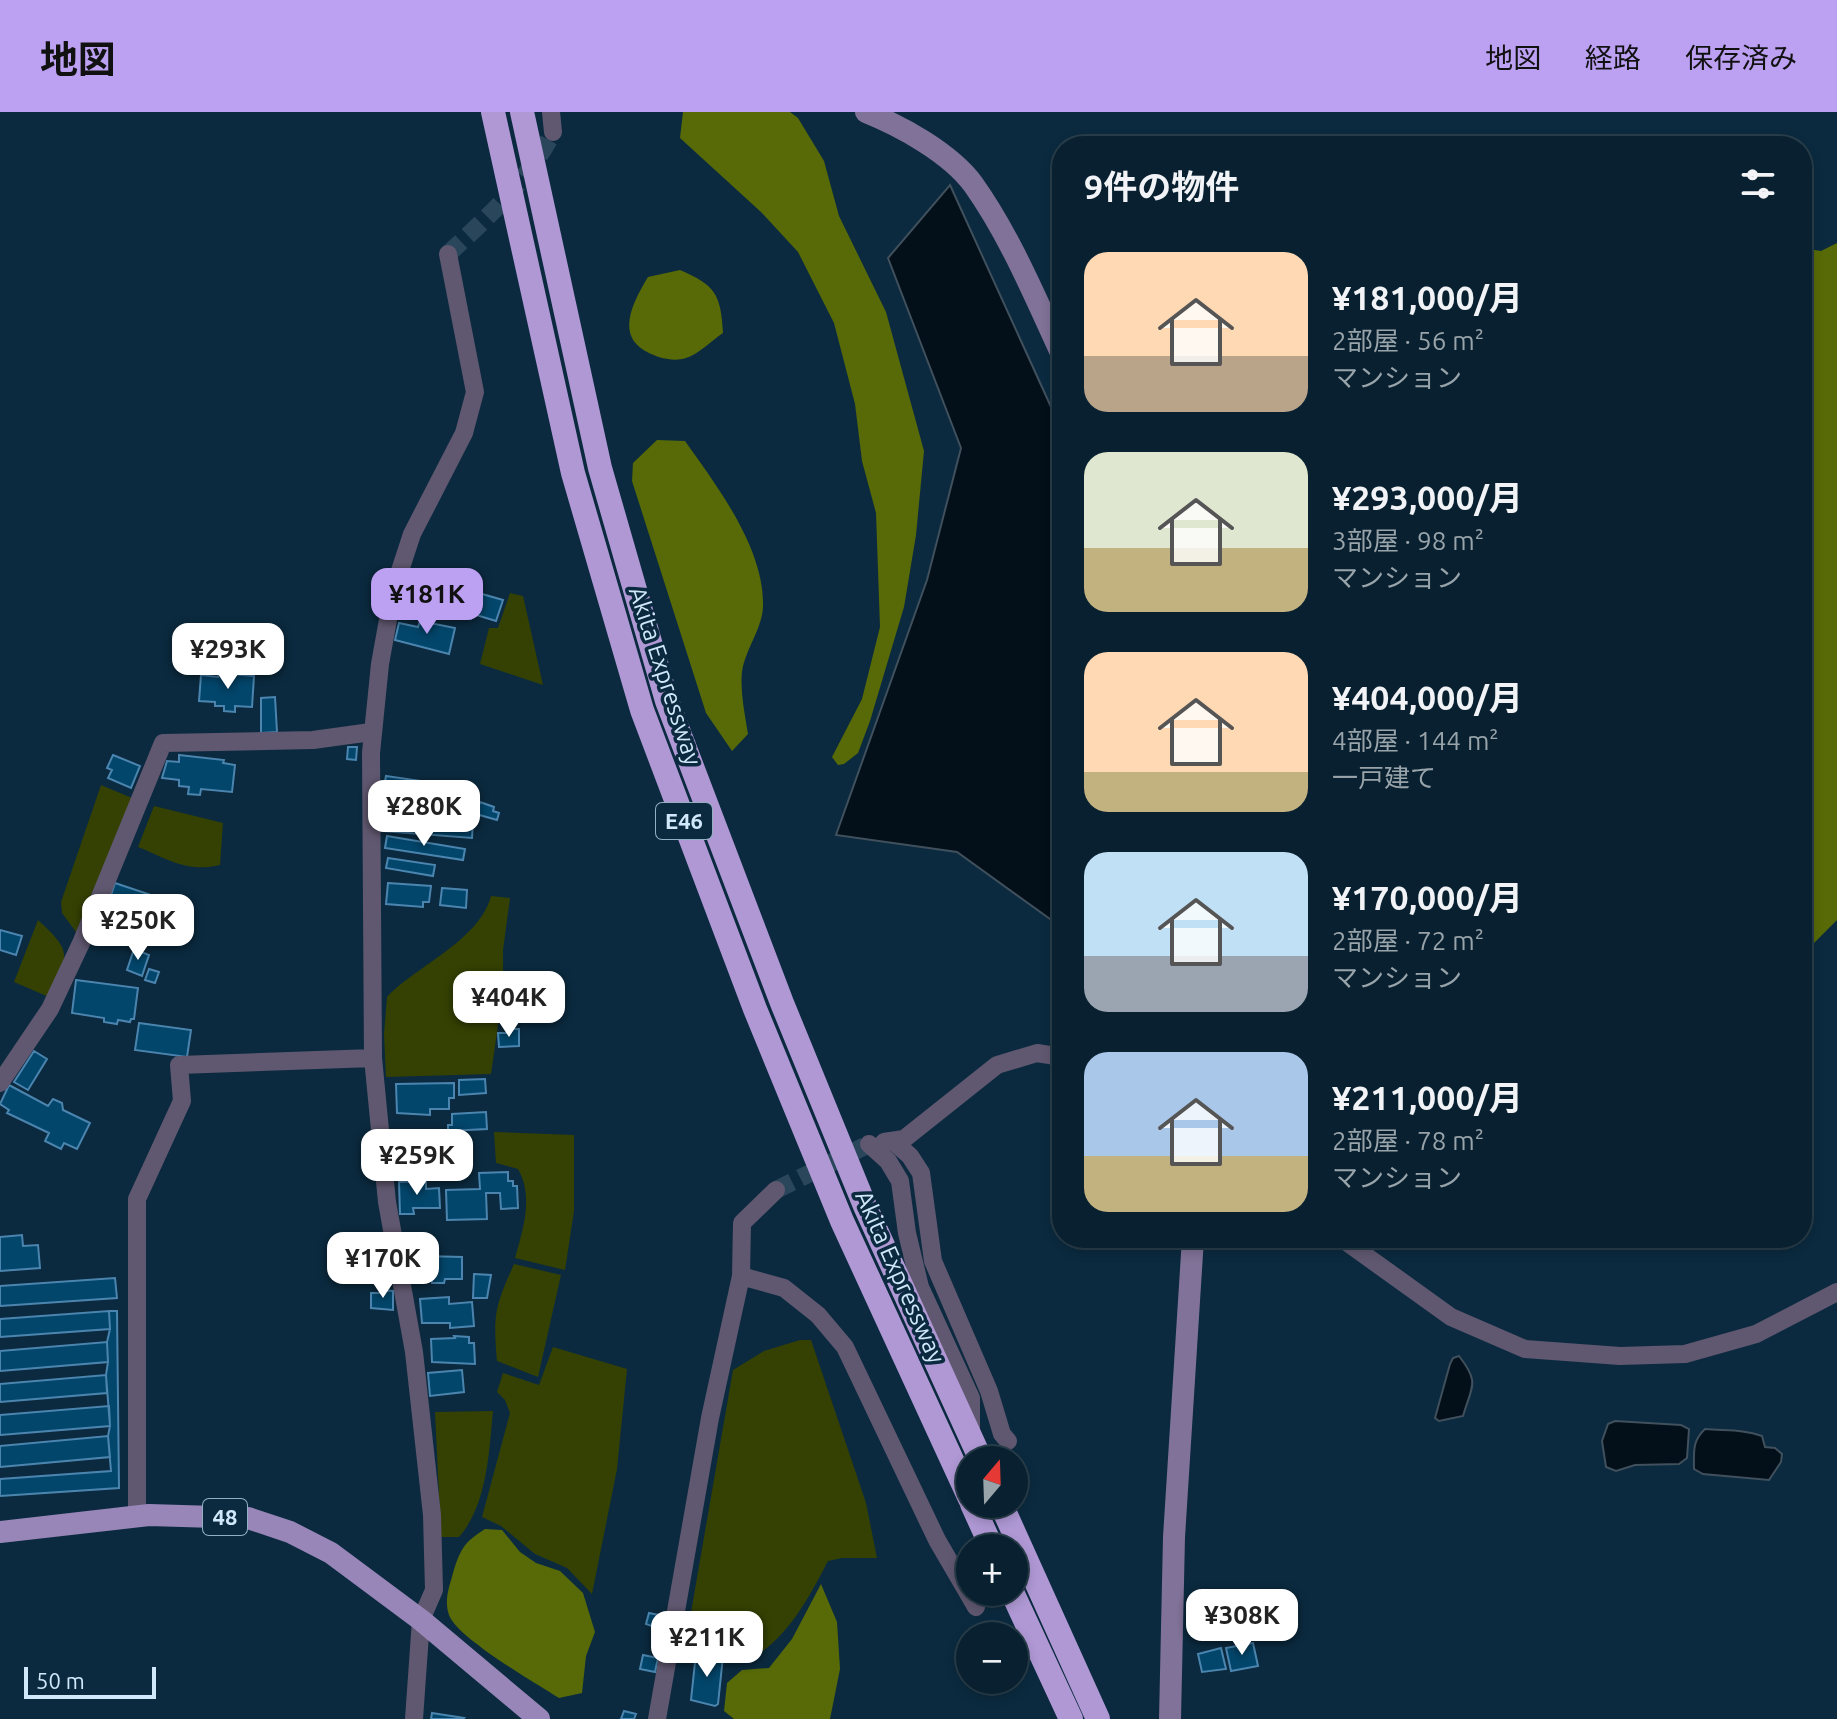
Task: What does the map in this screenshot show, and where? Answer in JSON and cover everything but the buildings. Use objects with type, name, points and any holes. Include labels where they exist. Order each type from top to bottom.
[{"type":"highway","name":"Akita Expressway","points":[[493,112],[573,473],[642,710],[755,1009],[842,1221],[956,1469]]},
{"type":"highway","name":"Akita Expressway","points":[[522,112],[600,468],[667,701],[782,1003],[865,1206],[975,1446]]},
{"type":"highway","points":[[1007,1518],[1098,1719]]},
{"type":"highway","points":[[1019,1606],[1071,1719]]},
{"type":"main road","points":[[866,112],[937,151],[972,182],[1017,259],[1052,334]]},
{"type":"main road","points":[[1170,1719],[1174,1537],[1192,1248]]},
{"type":"main road","name":"48","points":[[0,1532],[137,1517],[248,1518],[290,1532],[331,1553],[421,1620],[539,1719]]},
{"type":"street","points":[[551,112],[553,132]]},
{"type":"street","points":[[414,1719],[421,1620],[434,1590],[432,1515],[414,1352],[387,1202],[373,1058],[371,732],[385,634],[397,578],[412,534],[464,433],[475,392],[448,254]]},
{"type":"street","points":[[0,1083],[50,1009],[82,941],[163,743],[313,740],[371,732]]},
{"type":"street","points":[[976,1446],[971,1398],[920,1287],[907,1233],[900,1181],[888,1161],[869,1144],[904,1139],[997,1065],[1037,1053],[1052,1055]]},
{"type":"street","points":[[137,1517],[137,1199],[182,1101],[179,1065],[373,1058]]},
{"type":"street","points":[[893,1141],[910,1156],[921,1173],[933,1261],[989,1391],[1002,1434],[1008,1441]]},
{"type":"street","points":[[657,1719],[710,1418],[741,1276],[742,1223],[776,1190]]},
{"type":"street","points":[[1355,1248],[1451,1317],[1525,1349],[1620,1356],[1685,1354],[1756,1334],[1837,1292]]},
{"type":"street","points":[[741,1276],[784,1288],[818,1315],[845,1347],[937,1540],[976,1607]]},
{"type":"green space","points":[[683,112],[790,112],[798,118],[824,161],[839,216],[886,312],[924,451],[916,535],[904,607],[858,753],[844,764],[838,765],[832,757],[862,699],[880,627],[876,513],[862,461],[855,404],[834,323],[798,252],[761,212],[680,138]]},
{"type":"green space","points":[[1837,243],[1837,920],[1812,945],[1812,250],[1821,251]]},
{"type":"green space","points":[[680,270],[714,292],[723,333],[691,356],[662,358],[638,346],[632,338],[629,329],[632,308],[648,277]]},
{"type":"green space","points":[[657,440],[685,441],[737,519],[748,541],[762,585],[762,615],[742,672],[748,734],[732,751],[706,713],[632,481],[633,463]]},
{"type":"green space","points":[[510,593],[523,596],[543,685],[480,664],[489,628],[498,628]]},
{"type":"green space","points":[[101,785],[132,798],[76,932],[62,913],[61,902]]},
{"type":"green space","points":[[154,806],[223,823],[220,865],[187,866],[138,847]]},
{"type":"green space","points":[[491,896],[510,898],[503,950],[503,991],[491,1074],[386,1077],[384,1034],[387,997],[460,940],[484,912]]},
{"type":"green space","points":[[38,920],[58,940],[64,955],[49,997],[14,982]]},
{"type":"green space","points":[[494,1132],[574,1135],[574,1211],[565,1270],[515,1258],[526,1213],[525,1191],[518,1169],[496,1163]]},
{"type":"green space","points":[[514,1264],[561,1275],[538,1377],[497,1361],[497,1311]]},
{"type":"green space","points":[[800,1340],[811,1340],[866,1503],[877,1558],[828,1561],[788,1627],[754,1657],[686,1641],[733,1370],[764,1351]]},
{"type":"green space","points":[[553,1347],[627,1369],[617,1469],[592,1594],[567,1568],[535,1554],[501,1526],[482,1517],[510,1413],[505,1400],[497,1392],[503,1373],[539,1385]]},
{"type":"green space","points":[[493,1411],[485,1478],[476,1510],[459,1537],[441,1537],[435,1412]]},
{"type":"green space","points":[[485,1529],[502,1530],[520,1552],[536,1563],[560,1571],[583,1593],[595,1632],[586,1656],[582,1693],[559,1698],[466,1636],[449,1615],[448,1594],[458,1558],[467,1543]]},
{"type":"green space","points":[[821,1584],[837,1622],[840,1669],[830,1719],[734,1719],[724,1711],[727,1683],[742,1670],[769,1668],[792,1639]]},
{"type":"shaded area","points":[[950,185],[1052,409],[1052,920],[957,852],[836,835],[927,580],[961,448],[888,258]]},
{"type":"shaded area","points":[[1459,1356],[1472,1379],[1469,1397],[1463,1416],[1439,1421],[1435,1418],[1450,1364],[1453,1358]]},
{"type":"shaded area","points":[[1615,1421],[1681,1425],[1689,1429],[1687,1458],[1679,1464],[1635,1465],[1616,1471],[1606,1467],[1602,1441],[1608,1424]]},
{"type":"shaded area","points":[[1705,1429],[1741,1431],[1762,1436],[1765,1447],[1775,1448],[1782,1454],[1781,1462],[1769,1480],[1703,1474],[1694,1469],[1694,1452],[1696,1442]]},
{"type":"tunnel","points":[[448,254],[492,212],[532,167],[553,132]]},
{"type":"tunnel","points":[[776,1190],[869,1144]]}]
